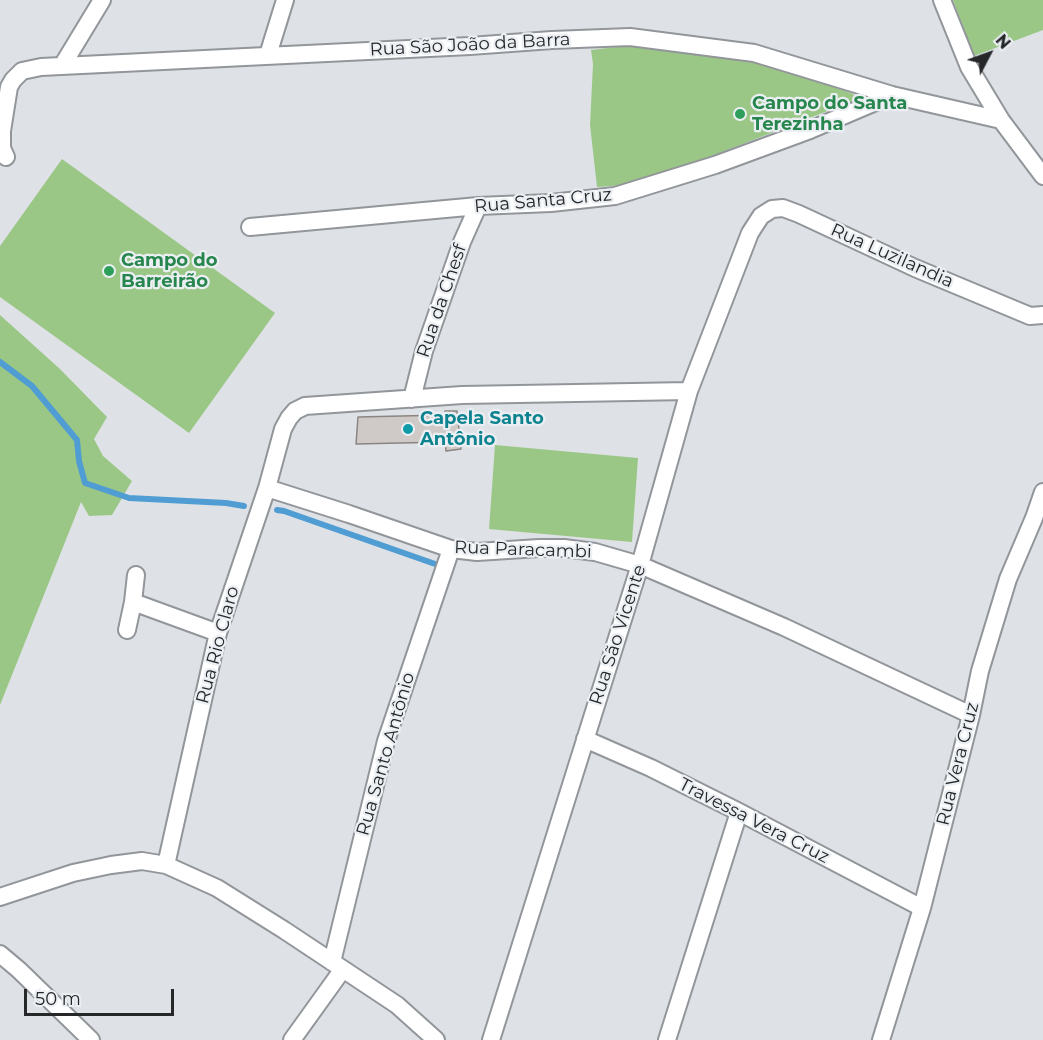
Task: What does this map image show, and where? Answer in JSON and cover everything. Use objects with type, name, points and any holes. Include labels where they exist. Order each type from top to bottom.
[{"type":"street","points":[[62,66],[102,0]]},
{"type":"street","points":[[268,55],[285,0]]},
{"type":"street","points":[[942,0],[969,67],[1001,120],[1043,176]]},
{"type":"street","name":"Rua São João da Barra","points":[[6,157],[2,148],[2,131],[9,87],[12,80],[22,71],[41,66],[630,37],[753,53],[892,95],[1001,120]]},
{"type":"street","name":"Rua Santa Cruz","points":[[250,227],[615,196],[715,165],[810,130],[892,95]]},
{"type":"street","name":"Rua da Chesf","points":[[412,399],[424,351],[462,242],[478,206]]},
{"type":"street","name":"Rua Luzilandia","points":[[750,233],[761,216],[772,209],[783,208],[799,213],[915,268],[1030,316],[1043,315]]},
{"type":"street","name":"Rua São Vicente","points":[[491,1040],[640,565],[688,392],[750,233]]},
{"type":"street","points":[[412,399],[462,395],[688,392]]},
{"type":"street","name":"Rua Rio Claro","points":[[165,865],[218,633],[267,488],[283,429],[295,411],[305,406],[412,399]]},
{"type":"street","name":"Rua Paracambi","points":[[267,488],[450,549],[477,552],[564,548],[595,552],[640,565],[784,627],[971,715]]},
{"type":"street","name":"Rua Vera Cruz","points":[[881,1040],[922,908],[980,671],[1008,579],[1043,492]]},
{"type":"street","name":"Rua Santo Antônio","points":[[337,966],[386,741],[450,549]]},
{"type":"street","points":[[127,630],[136,575]]},
{"type":"street","points":[[133,602],[218,633]]},
{"type":"street","name":"Travessa Vera Cruz","points":[[585,739],[651,768],[739,812],[922,908]]},
{"type":"street","points":[[667,1040],[739,812]]},
{"type":"street","points":[[0,897],[73,873],[111,865],[142,861],[165,865],[217,888],[284,930],[397,1005],[436,1040]]},
{"type":"street","points":[[0,954],[91,1040]]},
{"type":"street","points":[[292,1040],[337,966]]},
{"type":"green space","points":[[953,0],[1043,0],[1043,30],[974,56]]},
{"type":"green space","points":[[633,45],[765,62],[853,94],[856,98],[640,184],[597,187],[590,125],[593,64],[591,50]]},
{"type":"green space","name":"Campo do Barreirão","points":[[62,159],[275,313],[189,433],[0,297],[0,246]]},
{"type":"green space","points":[[0,315],[60,369],[107,417],[94,439],[103,456],[132,481],[112,515],[89,516],[81,502],[0,705]]},
{"type":"green space","points":[[495,445],[638,458],[632,542],[489,529]]},
{"type":"building","name":"Capela Santo Antônio","points":[[445,411],[457,411],[461,449],[446,451],[445,442],[356,444],[358,417],[445,415]]},
{"type":"waterway","points":[[0,362],[32,386],[77,440],[79,461],[85,483],[129,498],[244,506]]},
{"type":"waterway","points":[[277,510],[438,565]]},
{"type":"place","name":"Campo do Santa Terezinha","points":[[740,114]]},
{"type":"place","name":"Campo do Barreirão","points":[[109,271]]},
{"type":"place","name":"Capela Santo Antônio","points":[[408,429]]}]
